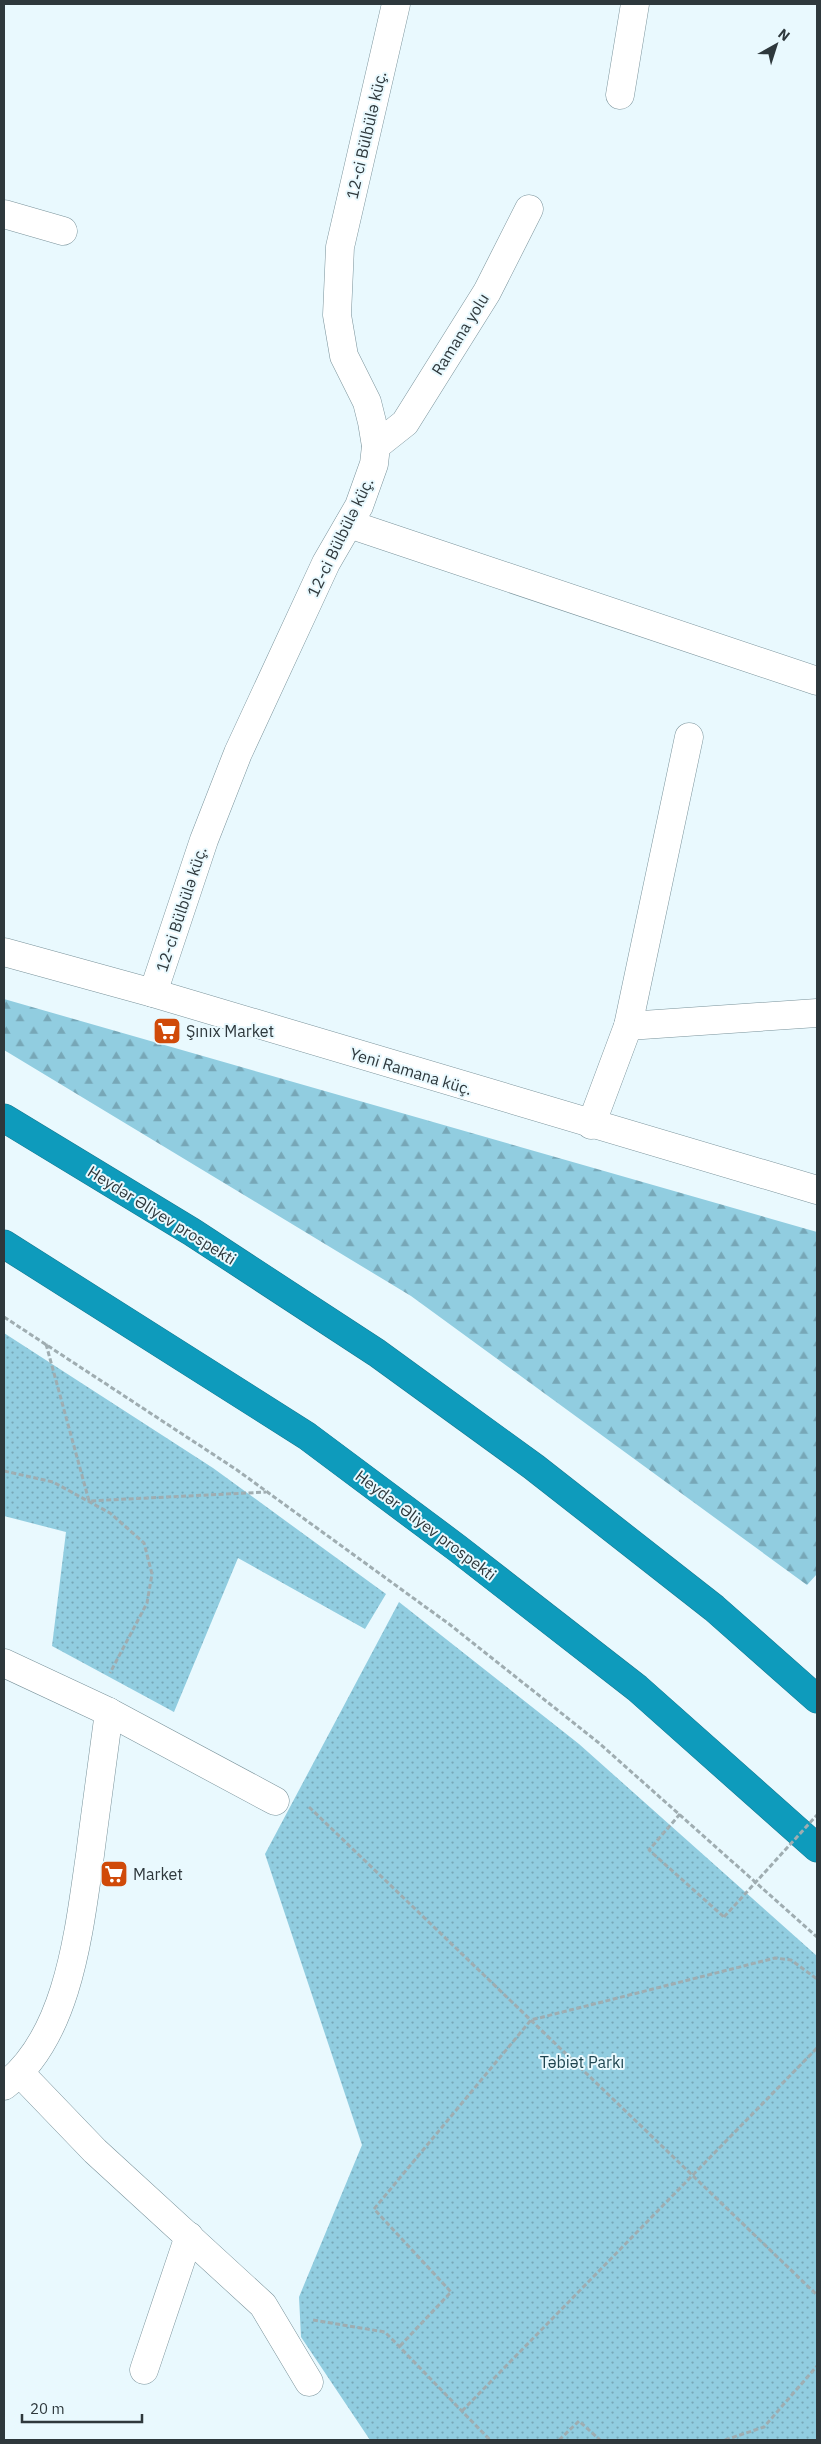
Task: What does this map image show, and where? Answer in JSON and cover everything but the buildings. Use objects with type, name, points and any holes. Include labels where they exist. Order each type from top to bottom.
[{"type":"highway","name":"Heydər Əliyev prospekti","points":[[4,1118],[192,1232],[377,1354],[534,1467],[707,1602],[817,1699]]},
{"type":"highway","name":"Heydər Əliyev prospekti","points":[[4,1244],[307,1436],[457,1548],[638,1688],[817,1848]]},
{"type":"street","name":"12-ci Bülbülə küç.","points":[[153,994],[204,840],[238,753],[326,563],[349,524],[367,487],[374,464],[376,446],[367,402],[344,356],[336,315],[340,247],[396,4]]},
{"type":"street","points":[[620,95],[634,4]]},
{"type":"street","name":"Ramana yolu","points":[[376,446],[405,423],[487,292],[529,209]]},
{"type":"street","points":[[4,214],[63,231]]},
{"type":"street","points":[[349,524],[817,681]]},
{"type":"street","points":[[591,1125],[628,1026],[689,736]]},
{"type":"street","name":"Yeni Ramana küç.","points":[[4,952],[153,994],[591,1125],[817,1190]]},
{"type":"street","points":[[628,1026],[817,1013]]},
{"type":"street","points":[[4,1663],[109,1712],[275,1801]]},
{"type":"street","points":[[109,1712],[76,1953],[49,2031],[12,2080],[95,2151],[263,2305],[309,2382]]},
{"type":"street","points":[[144,2370],[189,2236]]},
{"type":"path","points":[[4,1317],[266,1492],[449,1624],[599,1743],[817,1937]]},
{"type":"path","points":[[45,1344],[88,1501]]},
{"type":"path","points":[[4,1470],[53,1482],[110,1513],[144,1543],[152,1574],[147,1603],[108,1676],[109,1712]]},
{"type":"path","points":[[88,1501],[266,1492]]},
{"type":"path","points":[[304,1801],[817,2295]]},
{"type":"path","points":[[680,1814],[649,1850],[724,1917],[817,1815]]},
{"type":"path","points":[[400,2346],[451,2292],[374,2209],[531,2020],[775,1958],[790,1960],[817,1979]]},
{"type":"path","points":[[462,2411],[817,2048]]},
{"type":"path","points":[[310,2319],[385,2332],[490,2440]]},
{"type":"path","points":[[725,2440],[764,2427],[817,2366]]},
{"type":"path","points":[[559,2440],[579,2421],[600,2440]]},
{"type":"green space","points":[[4,999],[817,1232],[817,1574],[807,1585],[411,1296],[4,1050]]},
{"type":"green space","points":[[4,1333],[213,1468],[386,1594],[365,1629],[238,1558],[174,1712],[52,1646],[66,1532],[4,1516]]},
{"type":"green space","name":"Təbiət Parkı","points":[[399,1602],[579,1744],[817,1956],[817,2440],[370,2440],[301,2337],[299,2297],[362,2145],[265,1854]]},
{"type":"place","name":"Şınıx Market","points":[[167,1031]]},
{"type":"place","name":"Market","points":[[114,1874]]}]
